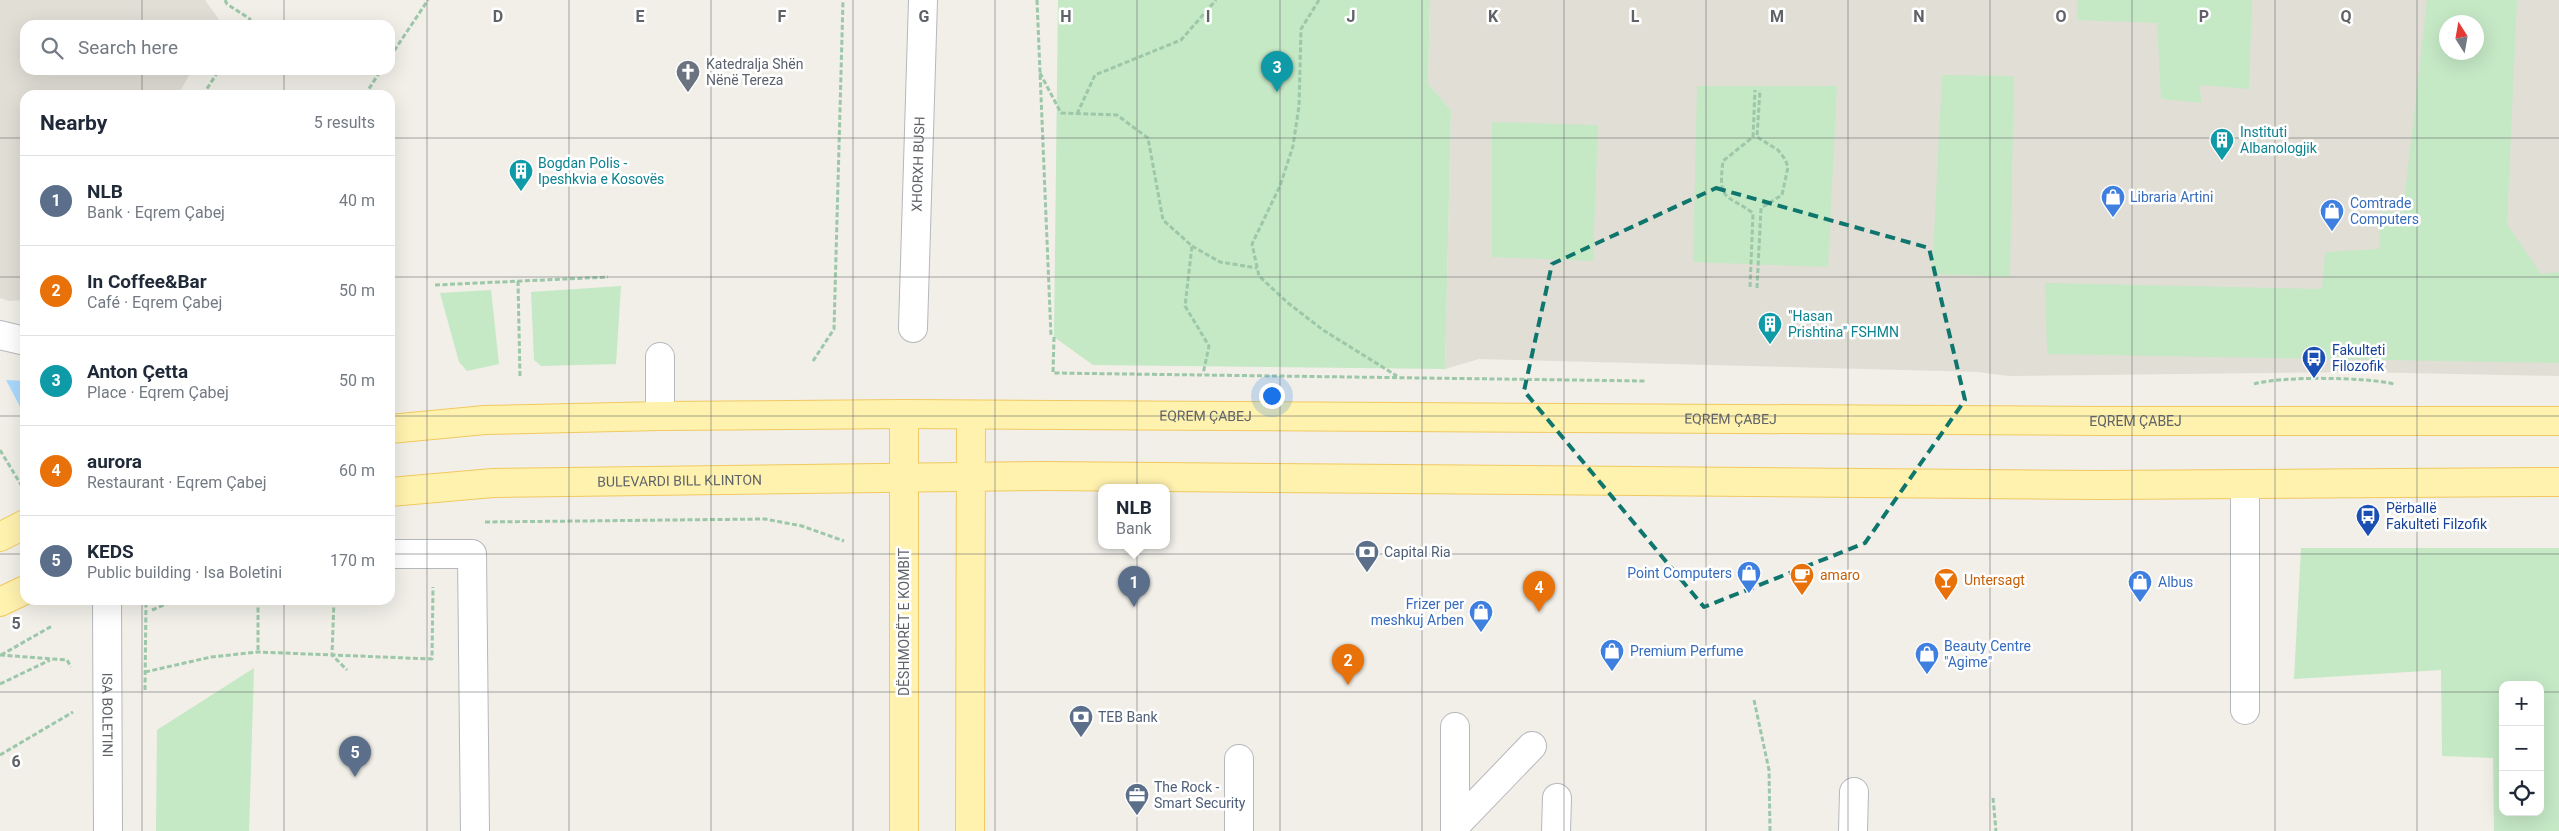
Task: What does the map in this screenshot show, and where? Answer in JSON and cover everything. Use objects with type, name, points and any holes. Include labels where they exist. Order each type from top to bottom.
[{"type":"main road","points":[[395,429],[485,420],[904,414]]},
{"type":"main road","name":"EQREM ÇABEJ","points":[[904,414],[2089,421],[2559,421]]},
{"type":"main road","name":"DËSHMORËT E KOMBIT","points":[[904,414],[904,831]]},
{"type":"main road","points":[[970,831],[971,415]]},
{"type":"main road","points":[[970,477],[2245,484],[2559,482]]},
{"type":"main road","name":"BULEVARDI BILL KLINTON","points":[[395,492],[492,483],[970,477]]},
{"type":"main road","points":[[0,538],[20,527]]},
{"type":"main road","points":[[0,602],[20,592]]},
{"type":"street","name":"XHORXH BUSH","points":[[913,328],[923,0]]},
{"type":"street","points":[[0,335],[20,340]]},
{"type":"street","points":[[660,357],[660,416]]},
{"type":"street","points":[[2245,484],[2245,710]]},
{"type":"street","points":[[395,554],[472,554],[475,831]]},
{"type":"street","name":"ISA BOLETINI","points":[[108,605],[108,831]]},
{"type":"street","points":[[1455,727],[1455,829]]},
{"type":"street","points":[[1455,829],[1532,746]]},
{"type":"street","points":[[1239,759],[1240,831]]},
{"type":"street","points":[[1853,831],[1854,792]]},
{"type":"street","points":[[1556,831],[1557,798]]},
{"type":"path","points":[[225,0],[227,4],[250,20]]},
{"type":"path","points":[[395,50],[428,0]]},
{"type":"path","points":[[813,361],[834,329],[843,0]]},
{"type":"path","points":[[1037,0],[1053,373]]},
{"type":"path","points":[[1077,114],[1095,75],[1181,40],[1216,0]]},
{"type":"path","points":[[1319,0],[1302,29],[1299,106],[1294,146],[1280,186],[1252,244],[1257,268],[1259,276],[1323,330],[1398,377]]},
{"type":"path","points":[[1040,73],[1061,114],[1118,115],[1148,138],[1163,220],[1192,246],[1220,262],[1257,268]]},
{"type":"path","points":[[206,90],[216,75]]},
{"type":"path","points":[[368,90],[378,75]]},
{"type":"path","points":[[1750,287],[1753,213],[1730,201],[1723,192],[1721,180],[1723,161],[1753,137],[1755,90]]},
{"type":"path","points":[[1757,288],[1761,208],[1782,195],[1788,167],[1782,154],[1757,137],[1760,90]]},
{"type":"path","points":[[1192,246],[1185,306],[1209,346],[1203,374]]},
{"type":"path","points":[[435,285],[608,277]]},
{"type":"path","points":[[518,281],[520,377]]},
{"type":"path","points":[[0,450],[20,483]]},
{"type":"path","points":[[478,522],[765,519],[802,526],[844,541]]},
{"type":"path","points":[[145,672],[211,656],[258,652],[432,659],[434,554]]},
{"type":"path","points":[[152,610],[164,605]]},
{"type":"path","points":[[258,605],[258,652]]},
{"type":"path","points":[[334,605],[332,655],[347,670]]},
{"type":"path","points":[[0,655],[52,626]]},
{"type":"path","points":[[0,655],[67,660],[76,675]]},
{"type":"path","points":[[0,684],[50,660]]},
{"type":"path","points":[[1754,700],[1769,770],[1770,831]]},
{"type":"path","points":[[0,755],[77,709]]},
{"type":"path","points":[[1993,798],[1996,831]]},
{"type":"highlighted area","points":[[1716,188],[1929,248],[1965,400],[1865,543],[1704,607],[1524,391],[1552,264]]},
{"type":"shaded area","points":[[0,0],[205,0],[219,20],[20,20],[20,75],[189,75],[181,90],[20,90],[20,300],[9,301],[0,298]]},
{"type":"shaded area","points":[[1430,0],[2559,0],[2559,376],[2357,372],[2009,376],[1978,372],[1479,359],[1445,369],[1451,110],[1428,84]]},
{"type":"green space","points":[[1058,0],[1430,0],[1428,84],[1451,110],[1445,369],[1093,365],[1054,337]]},
{"type":"green space","points":[[2077,0],[2252,0],[2249,89],[2199,85],[2202,103],[2161,99],[2157,23],[2077,20]]},
{"type":"green space","points":[[2427,0],[2517,0],[2507,224],[2541,274],[2559,272],[2559,363],[2047,354],[2045,283],[2322,289],[2325,252],[2379,249],[2380,212],[2403,212]]},
{"type":"green space","points":[[1942,75],[2014,76],[2010,277],[1932,274]]},
{"type":"green space","points":[[1697,86],[1837,86],[1828,267],[1693,262]]},
{"type":"green space","points":[[1492,122],[1598,125],[1593,261],[1492,257]]},
{"type":"green space","points":[[621,286],[616,364],[541,366],[534,360],[531,292]]},
{"type":"green space","points":[[491,290],[499,364],[467,371],[459,362],[440,293]]},
{"type":"green space","points":[[2301,548],[2559,548],[2559,831],[2494,831],[2493,758],[2442,756],[2441,670],[2294,679]]},
{"type":"green space","points":[[254,668],[249,831],[156,831],[157,730]]},
{"type":"water","points":[[6,380],[20,381],[20,407]]},
{"type":"place","name":"Anton Çetta","points":[[1277,92]]},
{"type":"place","name":"Katedralja Shën Nënë Tereza","points":[[688,93]]},
{"type":"place","name":"Instituti Albanologjik","points":[[2222,161]]},
{"type":"place","name":"Bogdan Polis - Ipeshkvia e Kosovës","points":[[521,192]]},
{"type":"place","name":"Libraria Artini","points":[[2113,218]]},
{"type":"place","name":"Comtrade Computers","points":[[2332,232]]},
{"type":"place","name":"\"Hasan Prishtina\" FSHMN","points":[[1770,345]]},
{"type":"place","name":"Fakulteti Filozofik","points":[[2314,379]]},
{"type":"place","name":"Përballë Fakulteti Filzofik","points":[[2368,537]]},
{"type":"place","name":"Capital Ria","points":[[1367,573]]},
{"type":"place","name":"Point Computers","points":[[1749,594]]},
{"type":"place","name":"amaro","points":[[1802,596]]},
{"type":"place","name":"Untersagt","points":[[1946,601]]},
{"type":"place","name":"Albus","points":[[2140,603]]},
{"type":"place","name":"NLB","points":[[1134,607]]},
{"type":"place","name":"aurora","points":[[1539,612]]},
{"type":"place","name":"Frizer per meshkuj Arben","points":[[1481,633]]},
{"type":"place","name":"Premium Perfume","points":[[1612,672]]},
{"type":"place","name":"Beauty Centre \"Agime\"","points":[[1927,675]]},
{"type":"place","name":"In Coffee&Bar","points":[[1348,685]]},
{"type":"place","name":"TEB Bank","points":[[1081,738]]},
{"type":"place","name":"KEDS","points":[[355,777]]},
{"type":"place","name":"The Rock - Smart Security","points":[[1137,816]]}]
